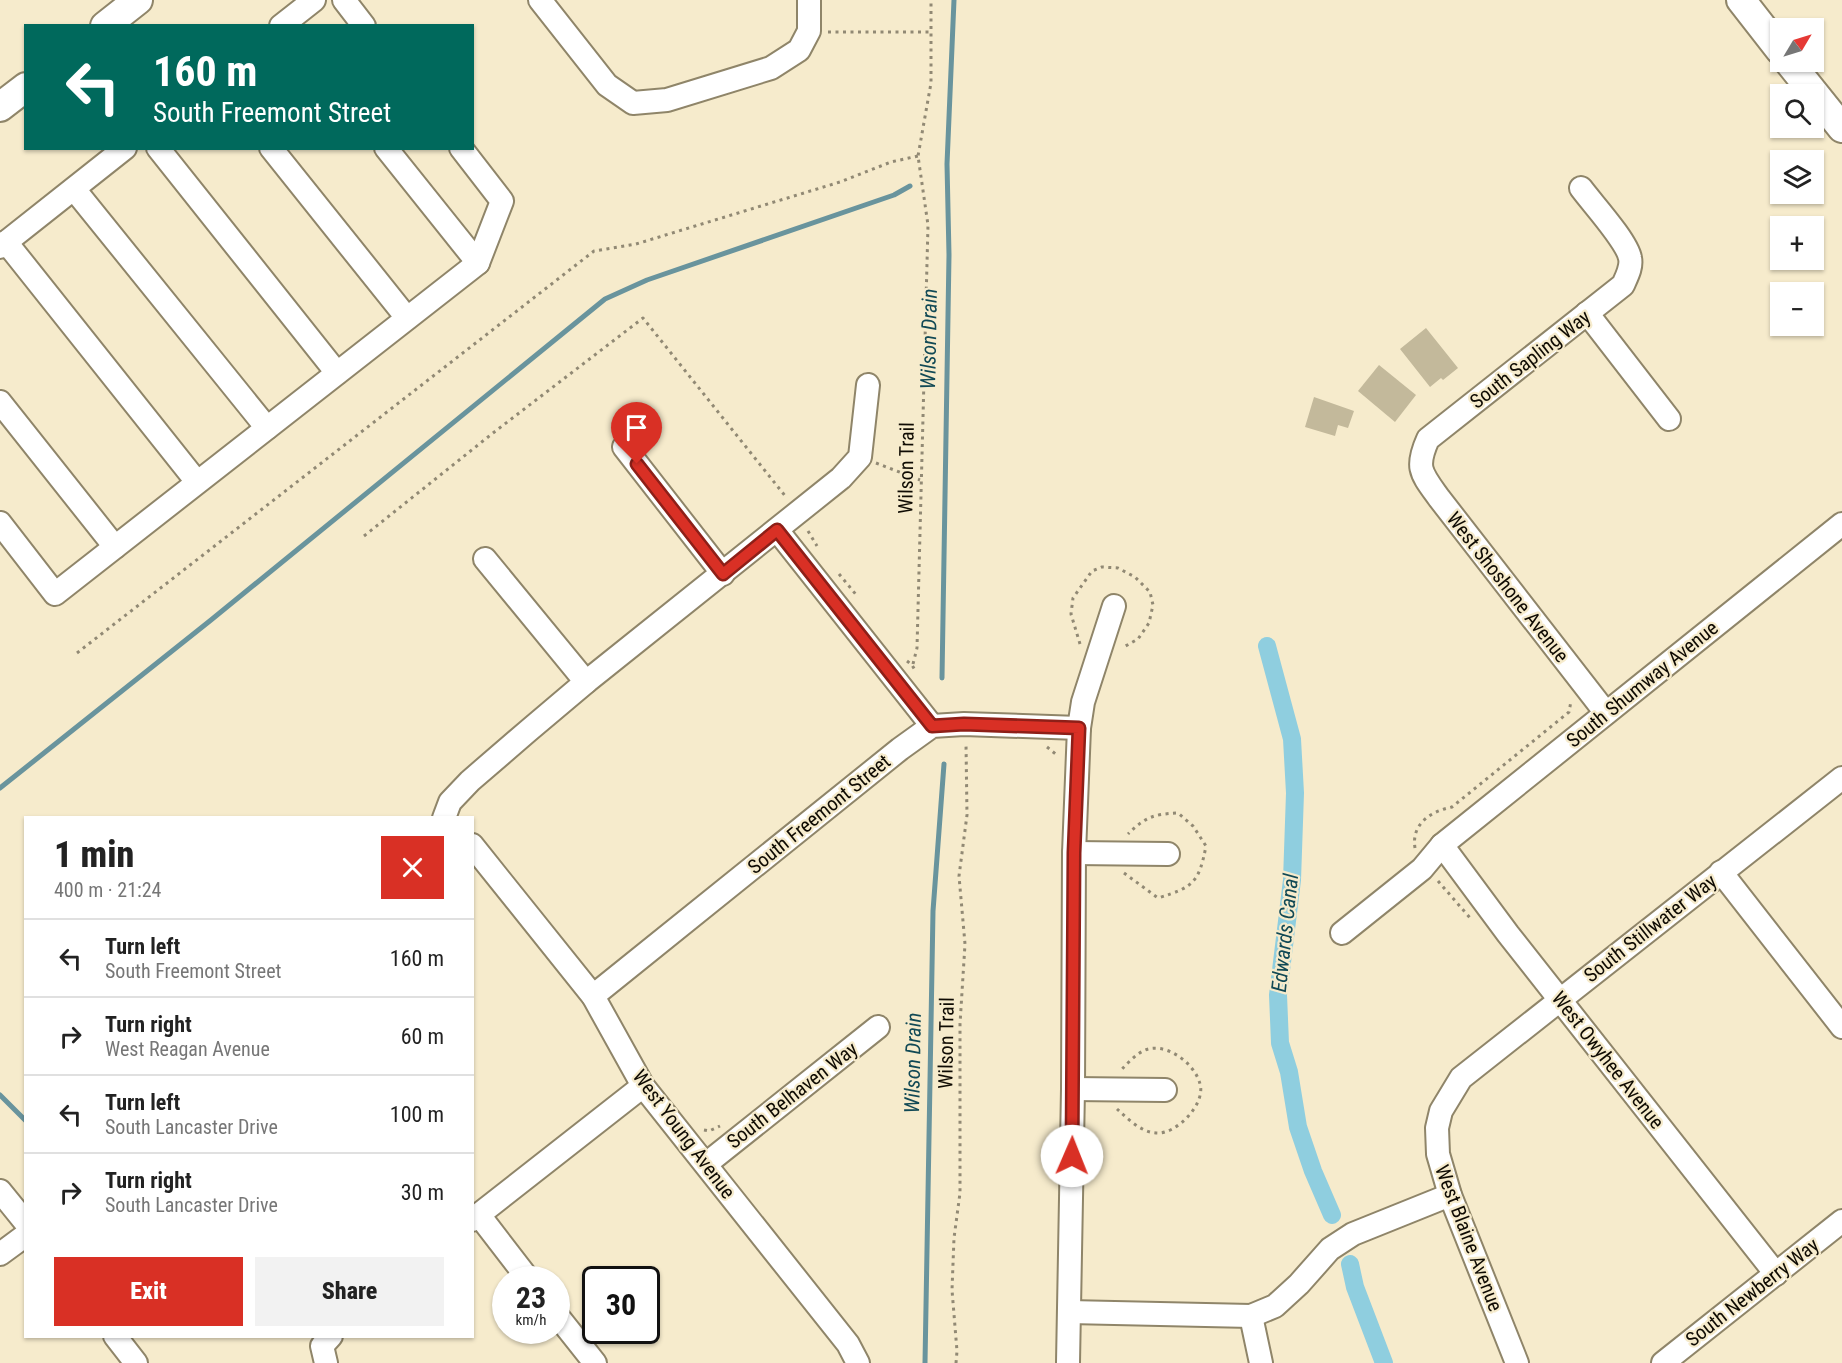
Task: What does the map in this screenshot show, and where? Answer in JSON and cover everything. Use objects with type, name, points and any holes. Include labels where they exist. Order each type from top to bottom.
[{"type":"main road","points":[[108,24],[138,0]]},
{"type":"main road","points":[[1741,0],[1770,37]]},
{"type":"main road","points":[[1798,72],[1842,128]]},
{"type":"main road","points":[[0,107],[24,89]]},
{"type":"street","points":[[285,24],[314,0]]},
{"type":"street","points":[[344,0],[362,24]]},
{"type":"street","points":[[540,0],[607,85],[633,103],[667,100],[771,68],[799,50],[809,32],[809,0]]},
{"type":"street","points":[[123,150],[3,245],[197,482]]},
{"type":"street","points":[[160,150],[337,373]]},
{"type":"street","points":[[273,150],[407,318]]},
{"type":"street","points":[[388,150],[478,263]]},
{"type":"street","points":[[0,523],[55,594],[478,263],[502,201],[463,150]]},
{"type":"street","name":"South Sapling Way","points":[[1421,456],[1428,439],[1623,285],[1629,271],[1630,257],[1624,244],[1581,188]]},
{"type":"street","points":[[74,189],[267,428]]},
{"type":"street","points":[[1587,314],[1669,419]]},
{"type":"street","points":[[445,816],[450,802],[470,781],[586,682],[842,478],[860,457],[868,385]]},
{"type":"street","points":[[0,402],[115,547]]},
{"type":"street","points":[[624,447],[723,574]]},
{"type":"street","name":"West Shoshone Avenue","points":[[1421,456],[1421,472],[1434,492],[1606,713]]},
{"type":"street","name":"South Shumway Avenue","points":[[1342,933],[1422,869],[1442,845],[1842,524]]},
{"type":"street","points":[[777,530],[904,668],[932,726],[964,724],[1079,728]]},
{"type":"street","points":[[485,559],[586,682]]},
{"type":"street","points":[[1068,1363],[1074,853],[1079,728],[1083,702],[1114,606]]},
{"type":"street","name":"South Freemont Street","points":[[593,996],[900,749],[932,726]]},
{"type":"street","name":"South Stillwater Way","points":[[1441,1111],[1461,1078],[1842,778]]},
{"type":"street","name":"West Owyhee Avenue","points":[[1442,845],[1508,934],[1776,1274]]},
{"type":"street","name":"West Young Avenue","points":[[474,847],[593,996],[643,1086],[848,1344],[858,1363]]},
{"type":"street","points":[[1074,853],[1168,854]]},
{"type":"street","points":[[1721,872],[1842,1027]]},
{"type":"street","name":"South Belhaven Way","points":[[706,1164],[878,1027]]},
{"type":"street","points":[[517,1266],[476,1218],[643,1086]]},
{"type":"street","points":[[1073,1089],[1165,1090]]},
{"type":"street","name":"West Blaine Avenue","points":[[1441,1111],[1437,1128],[1438,1154],[1450,1195],[1517,1363]]},
{"type":"street","points":[[0,1191],[24,1221]]},
{"type":"street","points":[[1069,1312],[1251,1316],[1275,1306],[1299,1284],[1330,1249],[1353,1234],[1450,1195]]},
{"type":"street","name":"South Newberry Way","points":[[1662,1363],[1842,1221]]},
{"type":"street","points":[[0,1254],[24,1236]]},
{"type":"street","points":[[1251,1316],[1262,1363]]},
{"type":"street","points":[[570,1332],[595,1363]]},
{"type":"street","points":[[117,1338],[136,1363]]},
{"type":"path","name":"Wilson Trail","points":[[904,668],[918,648],[928,225],[918,156],[932,83],[931,0]]},
{"type":"path","points":[[809,32],[930,32]]},
{"type":"path","points":[[77,653],[594,251],[636,244],[840,182],[891,162],[918,156]]},
{"type":"path","points":[[364,536],[643,318],[788,499]]},
{"type":"path","points":[[860,457],[921,480]]},
{"type":"path","points":[[807,529],[819,549]]},
{"type":"path","points":[[1081,650],[1071,614],[1073,598],[1092,571],[1102,567],[1118,568],[1135,577],[1150,591],[1153,604],[1149,623],[1138,639],[1122,648]]},
{"type":"path","points":[[838,572],[862,604]]},
{"type":"path","points":[[904,668],[917,674]]},
{"type":"path","points":[[1476,924],[1440,882],[1430,877],[1422,869],[1414,842],[1419,827],[1425,818],[1438,810],[1452,807],[1569,712],[1571,699]]},
{"type":"path","points":[[960,741],[975,743]]},
{"type":"path","name":"Wilson Trail","points":[[956,1363],[952,1290],[954,1238],[960,1193],[960,1024],[965,944],[959,876],[967,815],[966,742]]},
{"type":"path","points":[[1041,743],[1058,756],[1059,765]]},
{"type":"path","points":[[1117,867],[1158,898],[1179,892],[1199,877],[1206,846],[1192,826],[1178,813],[1160,814],[1142,820],[1123,839]]},
{"type":"path","points":[[1114,1076],[1144,1050],[1166,1049],[1185,1060],[1201,1085],[1199,1098],[1192,1113],[1178,1126],[1157,1134],[1141,1129],[1115,1107]]},
{"type":"path","points":[[696,1129],[709,1131],[728,1122]]},
{"type":"building","points":[[1426,328],[1458,368],[1430,387],[1400,349]]},
{"type":"building","points":[[1379,365],[1416,395],[1395,422],[1358,391]]},
{"type":"building","points":[[1314,397],[1354,411],[1348,428],[1338,425],[1335,436],[1305,427]]},
{"type":"waterway","name":"Wilson Drain","points":[[942,678],[949,255],[947,164],[954,0]]},
{"type":"waterway","points":[[0,788],[211,620],[605,299],[647,280],[894,195],[910,186]]},
{"type":"waterway","name":"Edwards Canal","points":[[1267,646],[1292,739],[1295,793],[1292,880],[1278,995],[1280,1043],[1289,1072],[1298,1127],[1313,1171],[1332,1215]]},
{"type":"waterway","name":"Wilson Drain","points":[[925,1363],[933,911],[944,764]]},
{"type":"waterway","points":[[0,1095],[24,1119]]},
{"type":"waterway","name":"Edwards Canal","points":[[1350,1264],[1355,1287],[1384,1363]]},
{"type":"route","points":[[637,464],[723,574],[777,530],[932,726],[964,724],[1079,728],[1074,853],[1072,1156]]}]
